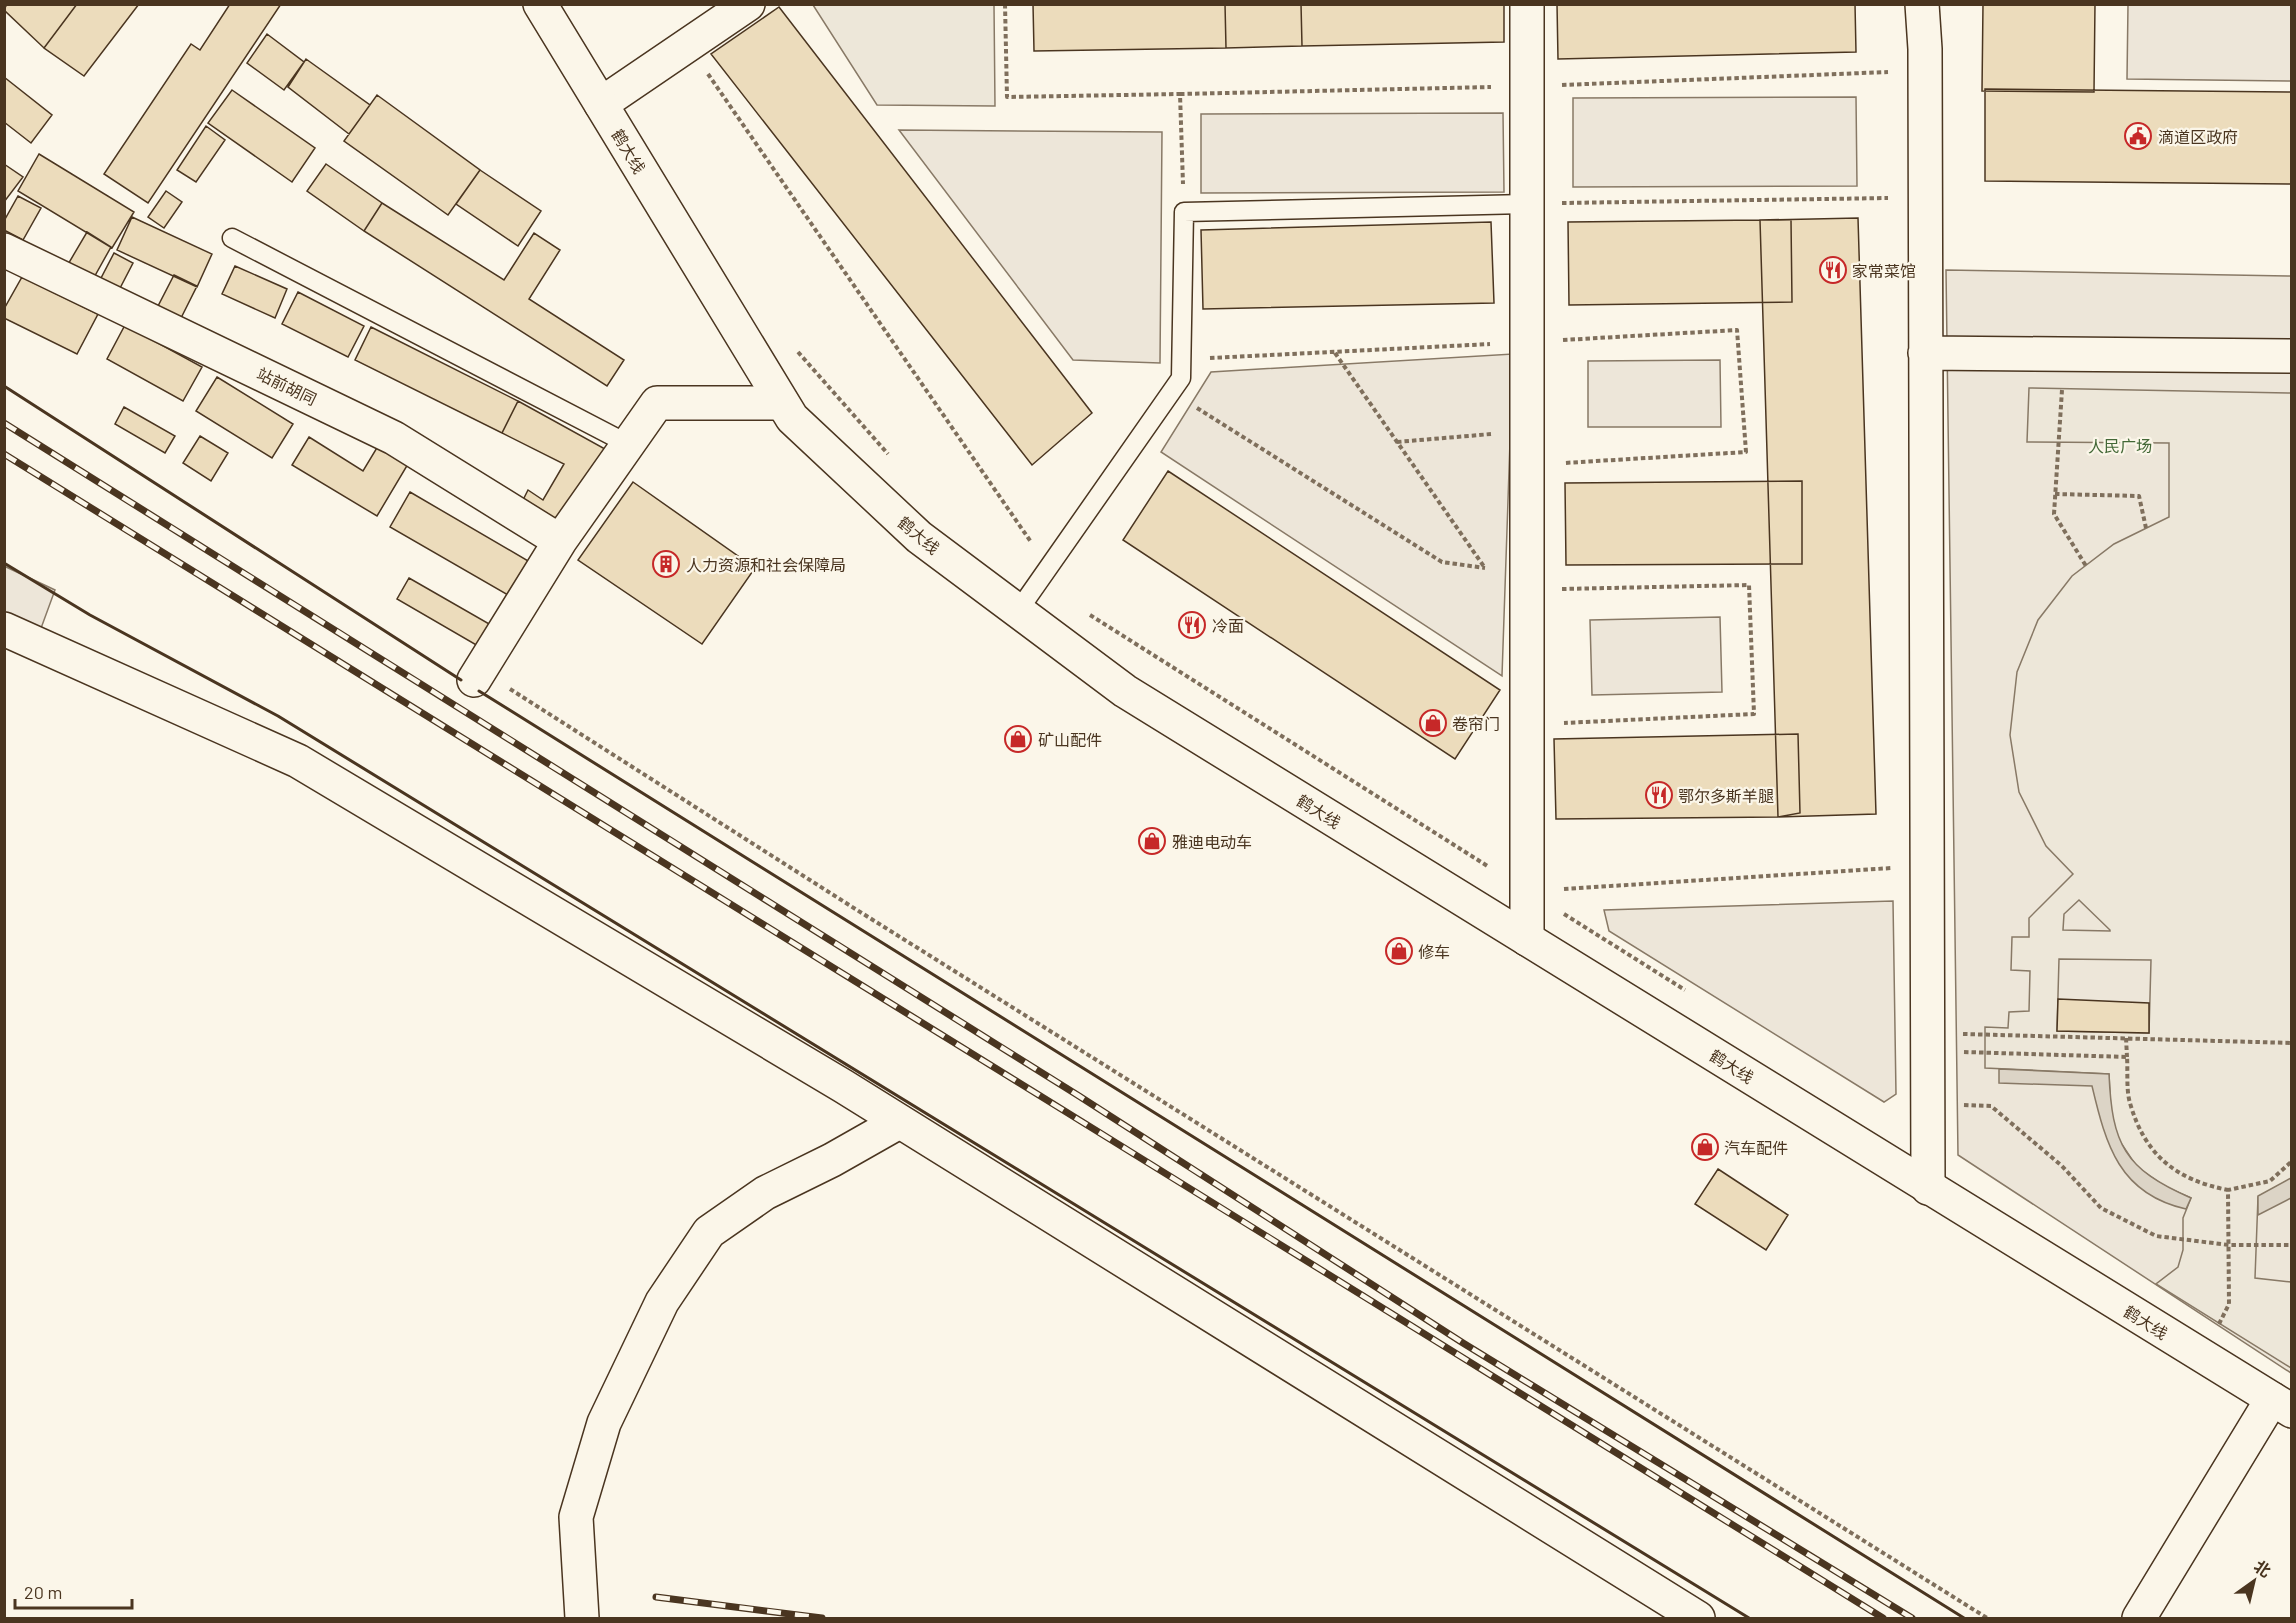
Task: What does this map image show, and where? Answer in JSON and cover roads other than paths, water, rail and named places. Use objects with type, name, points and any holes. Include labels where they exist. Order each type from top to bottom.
[{"type":"main road","name":"鹤大线","points":[[540,4],[792,418],[919,537],[1125,691],[2282,1405]]},
{"type":"main road","points":[[601,104],[748,4]]},
{"type":"main road","points":[[1527,4],[1527,939]]},
{"type":"main road","points":[[1922,4],[1925,202],[1928,1188]]},
{"type":"main road","name":"站前胡同","points":[[4,250],[394,438],[560,541]]},
{"type":"main road","points":[[1925,353],[2292,356]]},
{"type":"main road","points":[[477,675],[560,541],[657,404],[782,403]]},
{"type":"main road","points":[[4,629],[298,761],[899,1122],[1698,1618]]},
{"type":"main road","points":[[582,1618],[576,1517],[604,1423],[662,1302],[709,1232],[765,1193],[832,1160],[899,1122]]},
{"type":"main road","points":[[2139,1618],[2282,1405]]},
{"type":"lane","points":[[1018,611],[1181,378],[1184,212],[1526,204]]},
{"type":"lane","points":[[232,238],[628,444]]},
{"type":"railway","points":[[4,423],[1079,1096],[1463,1343],[1912,1618]]},
{"type":"railway","points":[[4,454],[1883,1618]]},
{"type":"railway","points":[[656,1597],[822,1618]]},
{"type":"place","name":"滴道区政府","points":[[2138,136]]},
{"type":"place","name":"家常菜馆","points":[[1833,270]]},
{"type":"place","name":"人力资源和社会保障局","points":[[666,564]]},
{"type":"place","name":"冷面","points":[[1192,625]]},
{"type":"place","name":"卷帘门","points":[[1433,723]]},
{"type":"place","name":"矿山配件","points":[[1018,739]]},
{"type":"place","name":"鄂尔多斯羊腿","points":[[1659,795]]},
{"type":"place","name":"雅迪电动车","points":[[1152,841]]},
{"type":"place","name":"修车","points":[[1399,951]]},
{"type":"place","name":"汽车配件","points":[[1705,1147]]},
{"type":"park label","name":"人民广场","points":[[2120,445]]}]
